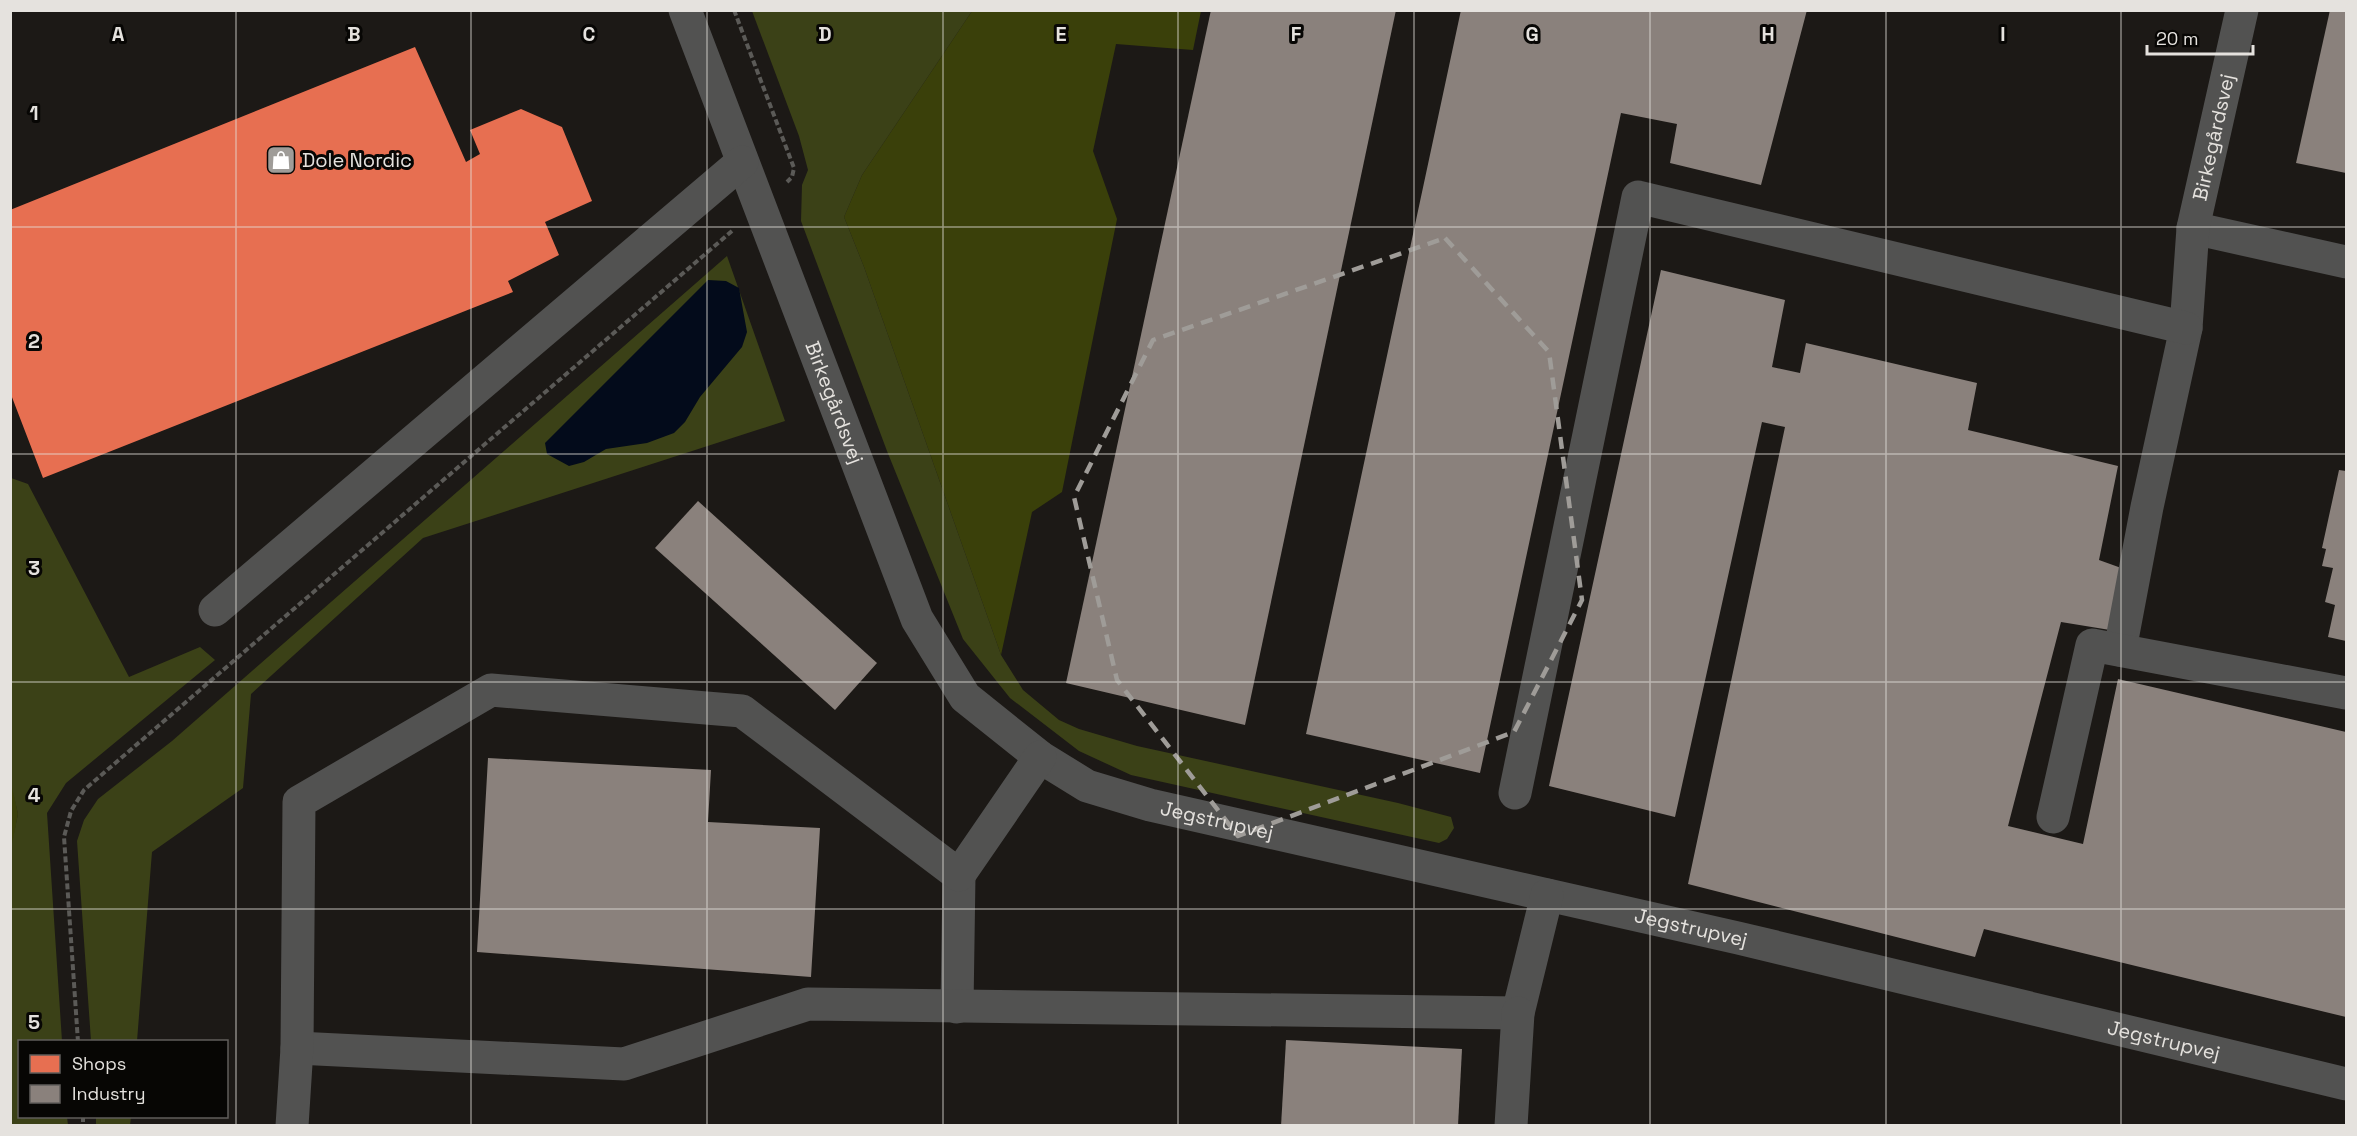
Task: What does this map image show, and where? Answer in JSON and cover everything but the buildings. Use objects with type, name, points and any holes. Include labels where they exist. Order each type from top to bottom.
[{"type":"street","name":"Birkegårdsvej","points":[[685,10],[758,208],[917,619],[965,697],[1040,758]]},
{"type":"street","name":"Birkegårdsvej","points":[[2120,650],[2147,507],[2186,328],[2193,228],[2242,10]]},
{"type":"street","points":[[215,610],[742,162]]},
{"type":"street","points":[[1515,793],[1638,197],[2186,328]]},
{"type":"street","points":[[2193,228],[2346,262]]},
{"type":"street","points":[[2053,817],[2092,645],[2346,693]]},
{"type":"street","points":[[292,1125],[297,1048],[299,802],[491,690],[742,711],[959,875]]},
{"type":"street","points":[[957,1006],[959,875],[1040,758]]},
{"type":"street","name":"Jegstrupvej","points":[[1040,758],[1087,786],[1150,805],[1738,938],[2346,1084]]},
{"type":"street","points":[[1511,1125],[1518,1013],[1547,895]]},
{"type":"street","points":[[297,1048],[624,1064],[808,1004],[1518,1013]]},
{"type":"path","points":[[78,1040],[64,837],[71,811],[84,790],[792,177],[794,168],[734,10]]},
{"type":"highlighted area","points":[[1445,238],[1549,352],[1582,600],[1514,732],[1238,836],[1117,680],[1074,497],[1153,340]]},
{"type":"green space","points":[[752,11],[972,11],[862,175],[844,217],[864,267],[1001,655],[1023,690],[1059,720],[1079,729],[1137,746],[1398,803],[1451,817],[1454,828],[1447,839],[1439,843],[1131,775],[1079,751],[1010,698],[963,639],[887,451],[801,221],[802,185],[808,170],[799,136]]},
{"type":"green space","points":[[972,11],[1201,11],[1193,50],[1116,44],[1093,151],[1117,219],[1062,492],[1032,512],[1001,655],[864,267],[844,217],[862,175]]},
{"type":"green space","points":[[727,256],[785,421],[423,538],[251,694],[243,788],[152,852],[137,1040],[91,1040],[77,841],[84,820],[98,799],[172,741]]},
{"type":"green space","points":[[11,478],[28,484],[129,677],[200,647],[215,660],[66,783],[47,813],[62,1040],[18,1040],[18,1118],[67,1118],[68,1125],[11,1125],[10,853],[18,814],[10,779]]},
{"type":"green space","points":[[11,779],[18,814],[11,853]]},
{"type":"green space","points":[[96,1118],[131,1118],[130,1125],[96,1125]]},
{"type":"water","points":[[708,280],[726,281],[739,288],[747,332],[742,347],[700,397],[685,422],[674,433],[647,443],[606,449],[584,462],[569,466],[547,454],[545,443]]},
{"type":"place","name":"Dole Nordic","points":[[281,160]]}]
